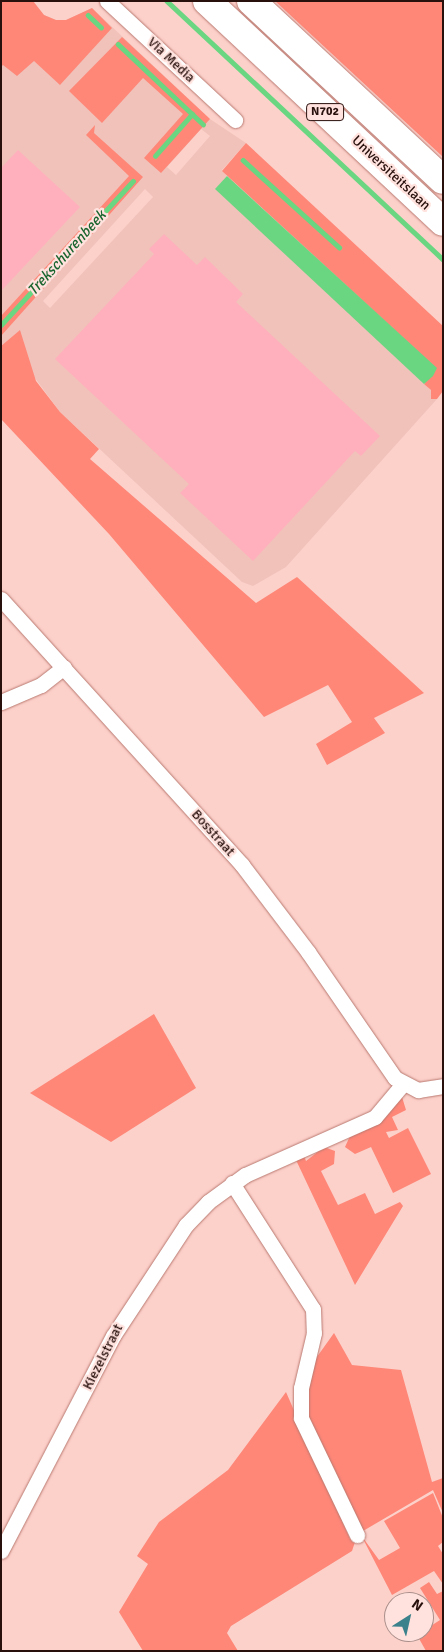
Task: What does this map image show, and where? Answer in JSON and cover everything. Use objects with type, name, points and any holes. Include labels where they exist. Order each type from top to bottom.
[{"type":"highway","name":"Universiteitslaan","points":[[207,1],[443,222]]},
{"type":"highway","name":"N702","points":[[252,1],[443,180]]},
{"type":"street","name":"Via Media","points":[[107,1],[235,120]]},
{"type":"street","name":"Bosstraat","points":[[1,599],[64,666],[242,865],[402,1085]]},
{"type":"street","points":[[1,702],[41,685],[64,666]]},
{"type":"street","points":[[402,1085],[418,1090],[443,1086]]},
{"type":"street","name":"Kiezelstraat","points":[[1,1551],[113,1336],[144,1285],[186,1225],[232,1183],[375,1116],[402,1085]]},
{"type":"street","points":[[232,1183],[313,1310],[314,1333],[300,1404],[302,1418],[357,1535]]},
{"type":"shaded area","points":[[1,1],[33,1],[44,15],[56,20],[66,20],[92,8],[210,119],[246,143],[222,170],[227,176],[216,189],[431,390],[431,399],[437,399],[286,567],[253,586],[242,582],[60,412],[29,370],[19,331],[1,346]],"holes":[[[201,129],[210,136],[176,175],[167,167]],[[145,189],[153,197],[50,308],[43,301]]]},
{"type":"shaded area","points":[[1,1],[33,1],[44,15],[56,20],[66,20],[92,8],[112,28],[60,85],[34,61],[17,76],[3,65],[1,67]]},
{"type":"shaded area","points":[[275,1],[443,1],[443,157]]},
{"type":"shaded area","points":[[122,37],[210,119],[161,173],[144,158],[183,114],[143,78],[102,123],[69,91]]},
{"type":"shaded area","points":[[95,125],[94,133],[143,177],[1,336],[1,316],[129,176],[86,135]]},
{"type":"shaded area","points":[[246,143],[443,326],[443,391],[437,399],[431,399],[431,390],[424,384],[436,368],[222,171]]},
{"type":"shaded area","points":[[227,176],[437,368],[433,376],[424,384],[215,189]]},
{"type":"shaded area","points":[[20,330],[36,381],[60,412],[99,449],[90,459],[256,603],[297,577],[424,693],[374,718],[385,733],[327,765],[316,744],[352,722],[328,685],[264,717],[109,534],[1,419],[1,346]]},
{"type":"shaded area","points":[[154,1014],[196,1088],[111,1142],[30,1093]]},
{"type":"shaded area","points":[[402,1097],[406,1110],[392,1117],[398,1130],[386,1132],[389,1138],[408,1128],[431,1174],[393,1193],[371,1147],[355,1154],[345,1147],[350,1136],[384,1119]]},
{"type":"shaded area","points":[[324,1147],[335,1151],[334,1164],[321,1171],[338,1205],[365,1193],[375,1214],[400,1202],[403,1206],[355,1285],[296,1160],[304,1156],[306,1161]]},
{"type":"shaded area","points":[[334,1333],[352,1365],[401,1370],[432,1482],[443,1478],[443,1513],[433,1490],[363,1531],[309,1419],[306,1400],[314,1361]]},
{"type":"shaded area","points":[[286,1392],[350,1539],[355,1542],[352,1551],[231,1626],[227,1633],[238,1651],[143,1651],[119,1612],[148,1564],[137,1556],[159,1522],[228,1470]]},
{"type":"shaded area","points":[[433,1493],[443,1518],[443,1542],[438,1546],[443,1554],[443,1584],[434,1571],[397,1592],[390,1592],[361,1535],[379,1560],[400,1548],[384,1521]]},
{"type":"shaded area","points":[[429,1582],[437,1594],[443,1591],[443,1651],[426,1651],[421,1642],[434,1642],[434,1624],[440,1620],[434,1610],[434,1592],[422,1592],[420,1588]]},
{"type":"building","points":[[18,150],[80,207],[1,291],[1,168]]},
{"type":"building","points":[[164,234],[197,265],[205,257],[243,294],[236,302],[380,436],[361,456],[355,451],[253,561],[180,493],[189,484],[55,359],[154,254],[149,249]]},
{"type":"waterway","points":[[167,1],[443,259]]},
{"type":"waterway","points":[[88,15],[101,27]]},
{"type":"waterway","points":[[118,44],[203,124]]},
{"type":"waterway","name":"Trekschurenbeek","points":[[155,156],[192,114]]},
{"type":"waterway","name":"Trekschurenbeek","points":[[243,160],[339,247]]},
{"type":"waterway","name":"Trekschurenbeek","points":[[1,325],[133,181]]}]
